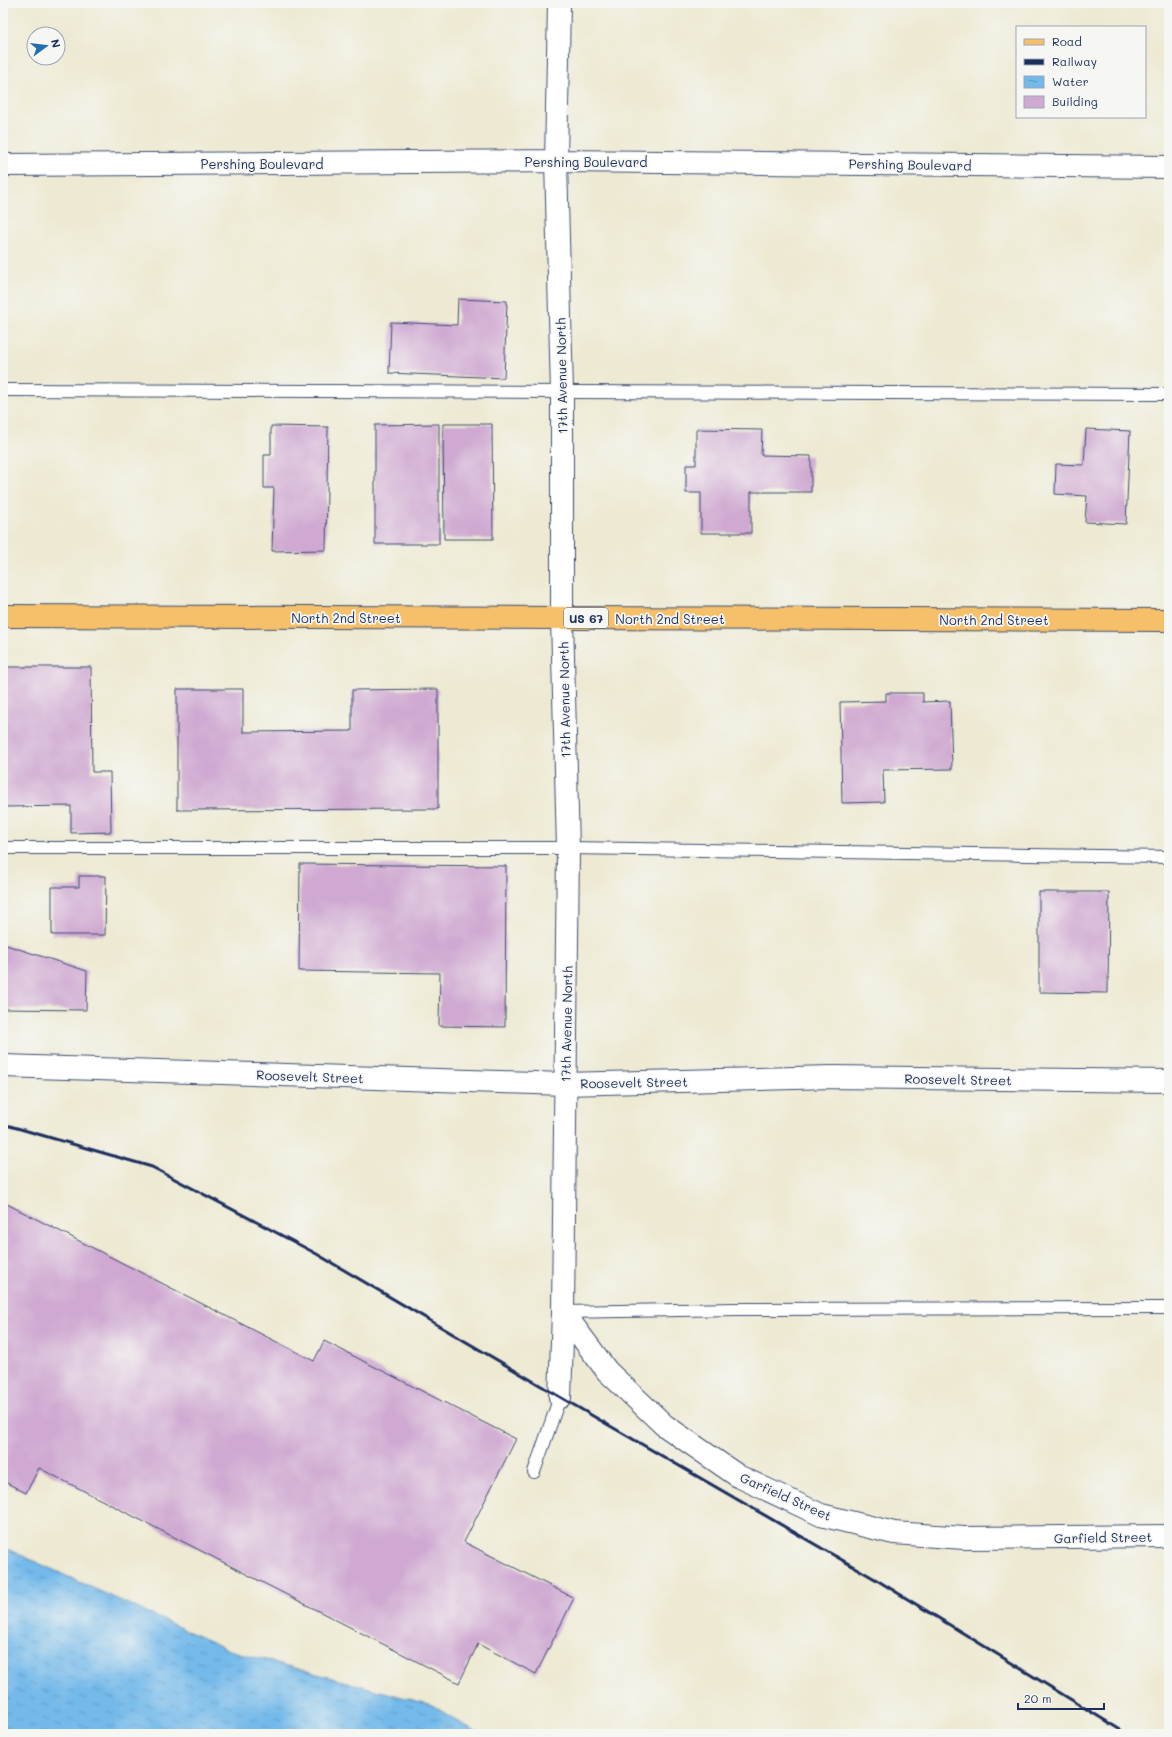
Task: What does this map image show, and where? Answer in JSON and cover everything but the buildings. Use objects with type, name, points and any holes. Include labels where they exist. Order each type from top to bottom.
[{"type":"main road","name":"North 2nd Street","points":[[3,616],[1169,620]]},
{"type":"street","name":"17th Avenue North","points":[[559,3],[556,161],[562,393],[562,618],[568,848],[563,1312],[560,1397]]},
{"type":"street","name":"Pershing Boulevard","points":[[3,165],[556,161],[1169,167]]},
{"type":"street","name":"Roosevelt Street","points":[[3,1066],[565,1084],[831,1077],[1169,1081]]},
{"type":"street","name":"Garfield Street","points":[[563,1312],[607,1371],[664,1425],[738,1476],[821,1515],[894,1533],[964,1538],[1169,1536]]},
{"type":"lane","points":[[3,390],[1169,394]]},
{"type":"lane","points":[[3,848],[568,848],[1169,857]]},
{"type":"lane","points":[[563,1312],[737,1309],[1169,1308]]},
{"type":"lane","points":[[534,1472],[560,1397]]},
{"type":"water","points":[[3,1547],[229,1650],[432,1705],[478,1734],[3,1734]]},
{"type":"railway","points":[[3,1124],[152,1167],[315,1253],[875,1579],[1127,1734]]}]
